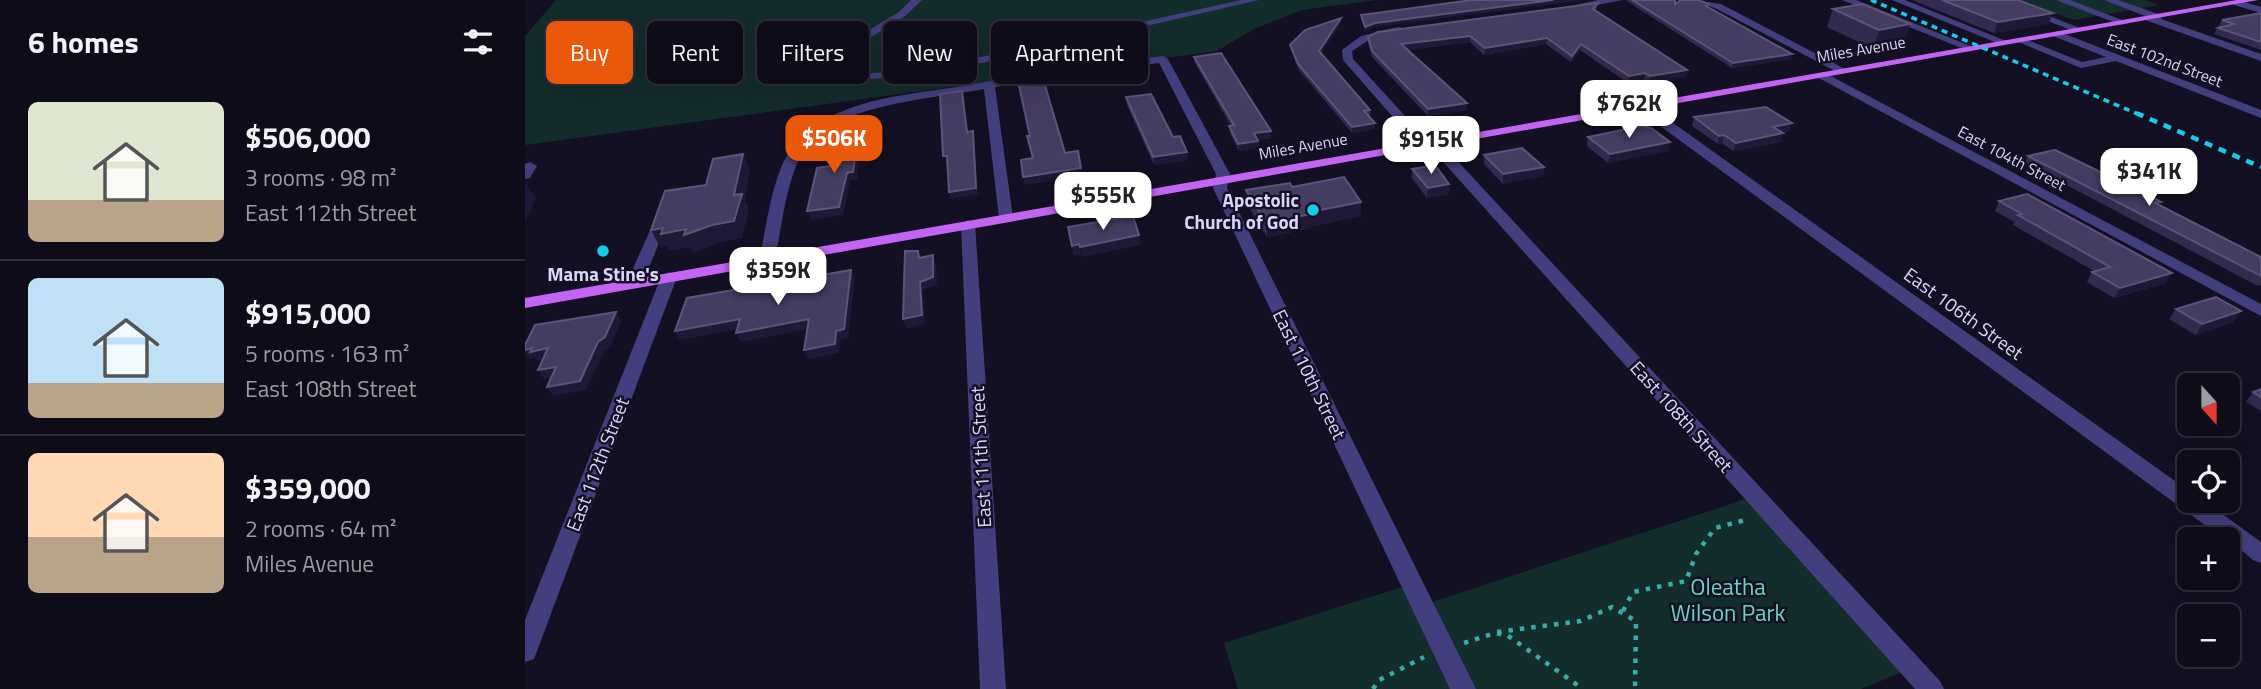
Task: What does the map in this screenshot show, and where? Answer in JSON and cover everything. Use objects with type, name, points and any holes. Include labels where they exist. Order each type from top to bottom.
[{"type":"main road","name":"Miles Avenue","points":[[525,303],[2246,1]]},
{"type":"street","points":[[917,0],[902,15],[858,41],[819,81],[911,73],[1012,54],[1254,0]]},
{"type":"street","points":[[1564,8],[1618,0]]},
{"type":"street","points":[[1698,0],[1719,6],[1843,71]]},
{"type":"street","points":[[1847,0],[1973,49]]},
{"type":"street","points":[[1897,0],[2006,43]]},
{"type":"street","points":[[1999,0],[2080,30]]},
{"type":"street","points":[[2061,0],[2125,23]]},
{"type":"street","points":[[2109,0],[2261,58]]},
{"type":"street","points":[[2246,1],[2261,10]]},
{"type":"street","name":"East 108th Street","points":[[1415,28],[1375,33],[1355,42],[1347,50],[1347,60],[1429,144],[1931,689]]},
{"type":"street","name":"East 102nd Street","points":[[2057,34],[2261,114]]},
{"type":"street","points":[[2021,41],[2081,65],[2116,58]]},
{"type":"street","name":"East 110th Street","points":[[989,85],[1163,59],[1223,174],[1222,192],[1463,689]]},
{"type":"street","name":"East 104th Street","points":[[1821,75],[2261,311]]},
{"type":"street","points":[[768,260],[790,163],[799,146],[823,127],[858,111],[900,99],[989,85],[1006,218]]},
{"type":"street","name":"East 106th Street","points":[[1641,106],[2261,554]]},
{"type":"street","name":"East 111th Street","points":[[968,224],[993,689]]},
{"type":"street","points":[[634,284],[659,226]]},
{"type":"street","name":"East 112th Street","points":[[525,651],[669,278]]},
{"type":"path","points":[[1623,612],[1633,592],[1686,581],[1696,554],[1715,528],[1749,519]]},
{"type":"path","points":[[1465,643],[1515,626],[1576,622],[1594,618],[1612,607],[1636,621],[1635,689]]},
{"type":"path","points":[[1495,633],[1507,635],[1520,643],[1583,689]]},
{"type":"path","points":[[1373,689],[1380,680],[1417,660]]},
{"type":"green space","points":[[556,0],[1377,0],[1302,10],[1254,29],[1217,51],[1148,60],[1148,21],[991,21],[991,82],[977,84],[977,21],[883,21],[883,84],[974,84],[525,145],[525,36]]},
{"type":"green space","points":[[2020,0],[2144,0],[2159,5],[2074,20]]},
{"type":"green space","name":"Oleatha Wilson Park","points":[[1755,496],[1912,668],[1861,689],[1238,689],[1224,643],[1412,584],[1423,605]]},
{"type":"building","points":[[1472,0],[1553,0],[1375,23],[1365,27],[1361,15]]},
{"type":"building","points":[[1632,0],[1675,0],[1675,4],[1681,0],[1698,0],[1792,54],[1733,63]]},
{"type":"building","points":[[1942,0],[2018,0],[2053,13],[1998,22]]},
{"type":"building","points":[[1598,3],[1593,9],[1687,70],[1650,76],[1645,73],[1629,76],[1581,44],[1572,56],[1547,38],[1485,48],[1470,36],[1401,44],[1467,103],[1428,109],[1372,51],[1368,37],[1378,32]]},
{"type":"building","points":[[1863,4],[1910,24],[1879,30],[1833,9]]},
{"type":"building","points":[[2261,13],[2261,42],[2218,28],[2234,24],[2222,20]]},
{"type":"building","points":[[1341,18],[1319,51],[1370,110],[1364,111],[1375,123],[1352,127],[1298,64],[1290,45],[1305,30]]},
{"type":"building","points":[[1221,53],[1271,131],[1254,133],[1258,141],[1238,144],[1229,126],[1234,125],[1194,57]]},
{"type":"building","points":[[1045,84],[1065,153],[1078,151],[1081,168],[1023,177],[1021,160],[1033,158],[1019,86]]},
{"type":"building","points":[[962,91],[967,132],[973,131],[976,188],[949,192],[947,156],[943,156],[940,94]]},
{"type":"building","points":[[1151,94],[1173,137],[1180,136],[1187,152],[1153,157],[1126,97]]},
{"type":"building","points":[[1766,107],[1792,123],[1773,127],[1783,133],[1736,143],[1724,135],[1719,136],[1694,117]]},
{"type":"building","points":[[1641,126],[1651,128],[1670,142],[1610,154],[1588,137]]},
{"type":"building","points":[[859,135],[853,172],[847,173],[839,207],[807,211],[817,168],[830,166],[832,140]]},
{"type":"building","points":[[1522,148],[1544,167],[1503,174],[1484,155]]},
{"type":"building","points":[[2055,150],[2152,197],[2161,202],[2155,203],[2261,257],[2261,276],[2028,156]]},
{"type":"building","points":[[743,154],[734,195],[742,194],[734,221],[684,235],[686,229],[661,234],[663,228],[651,230],[665,191],[706,185],[713,159]]},
{"type":"building","points":[[1435,165],[1449,184],[1428,188],[1412,169]]},
{"type":"building","points":[[1344,177],[1361,202],[1266,223],[1246,190],[1290,183],[1292,187]]},
{"type":"building","points":[[2027,194],[2172,273],[2120,288],[2092,272],[2110,267],[2018,215],[2022,214],[1999,201]]},
{"type":"building","points":[[1133,216],[1139,235],[1080,247],[1079,244],[1072,246],[1068,227]]},
{"type":"building","points":[[905,251],[918,251],[919,258],[933,255],[933,277],[920,282],[922,315],[903,319]]},
{"type":"building","points":[[851,270],[844,329],[836,331],[835,344],[804,350],[809,319],[736,333],[740,319],[675,331],[687,298]]},
{"type":"building","points":[[2216,297],[2241,311],[2202,324],[2176,309]]},
{"type":"building","points":[[616,312],[580,381],[547,387],[556,367],[538,370],[548,348],[530,352],[532,348],[525,350],[535,325]]},
{"type":"building","points":[[2261,389],[2261,397],[2253,392]]},
{"type":"railway","points":[[1871,0],[2140,115]]},
{"type":"railway","points":[[2136,113],[2261,167]]},
{"type":"place","name":"Apostolic Church of God","points":[[1313,210]]},
{"type":"place","name":"Mama Stine's","points":[[603,251]]}]
